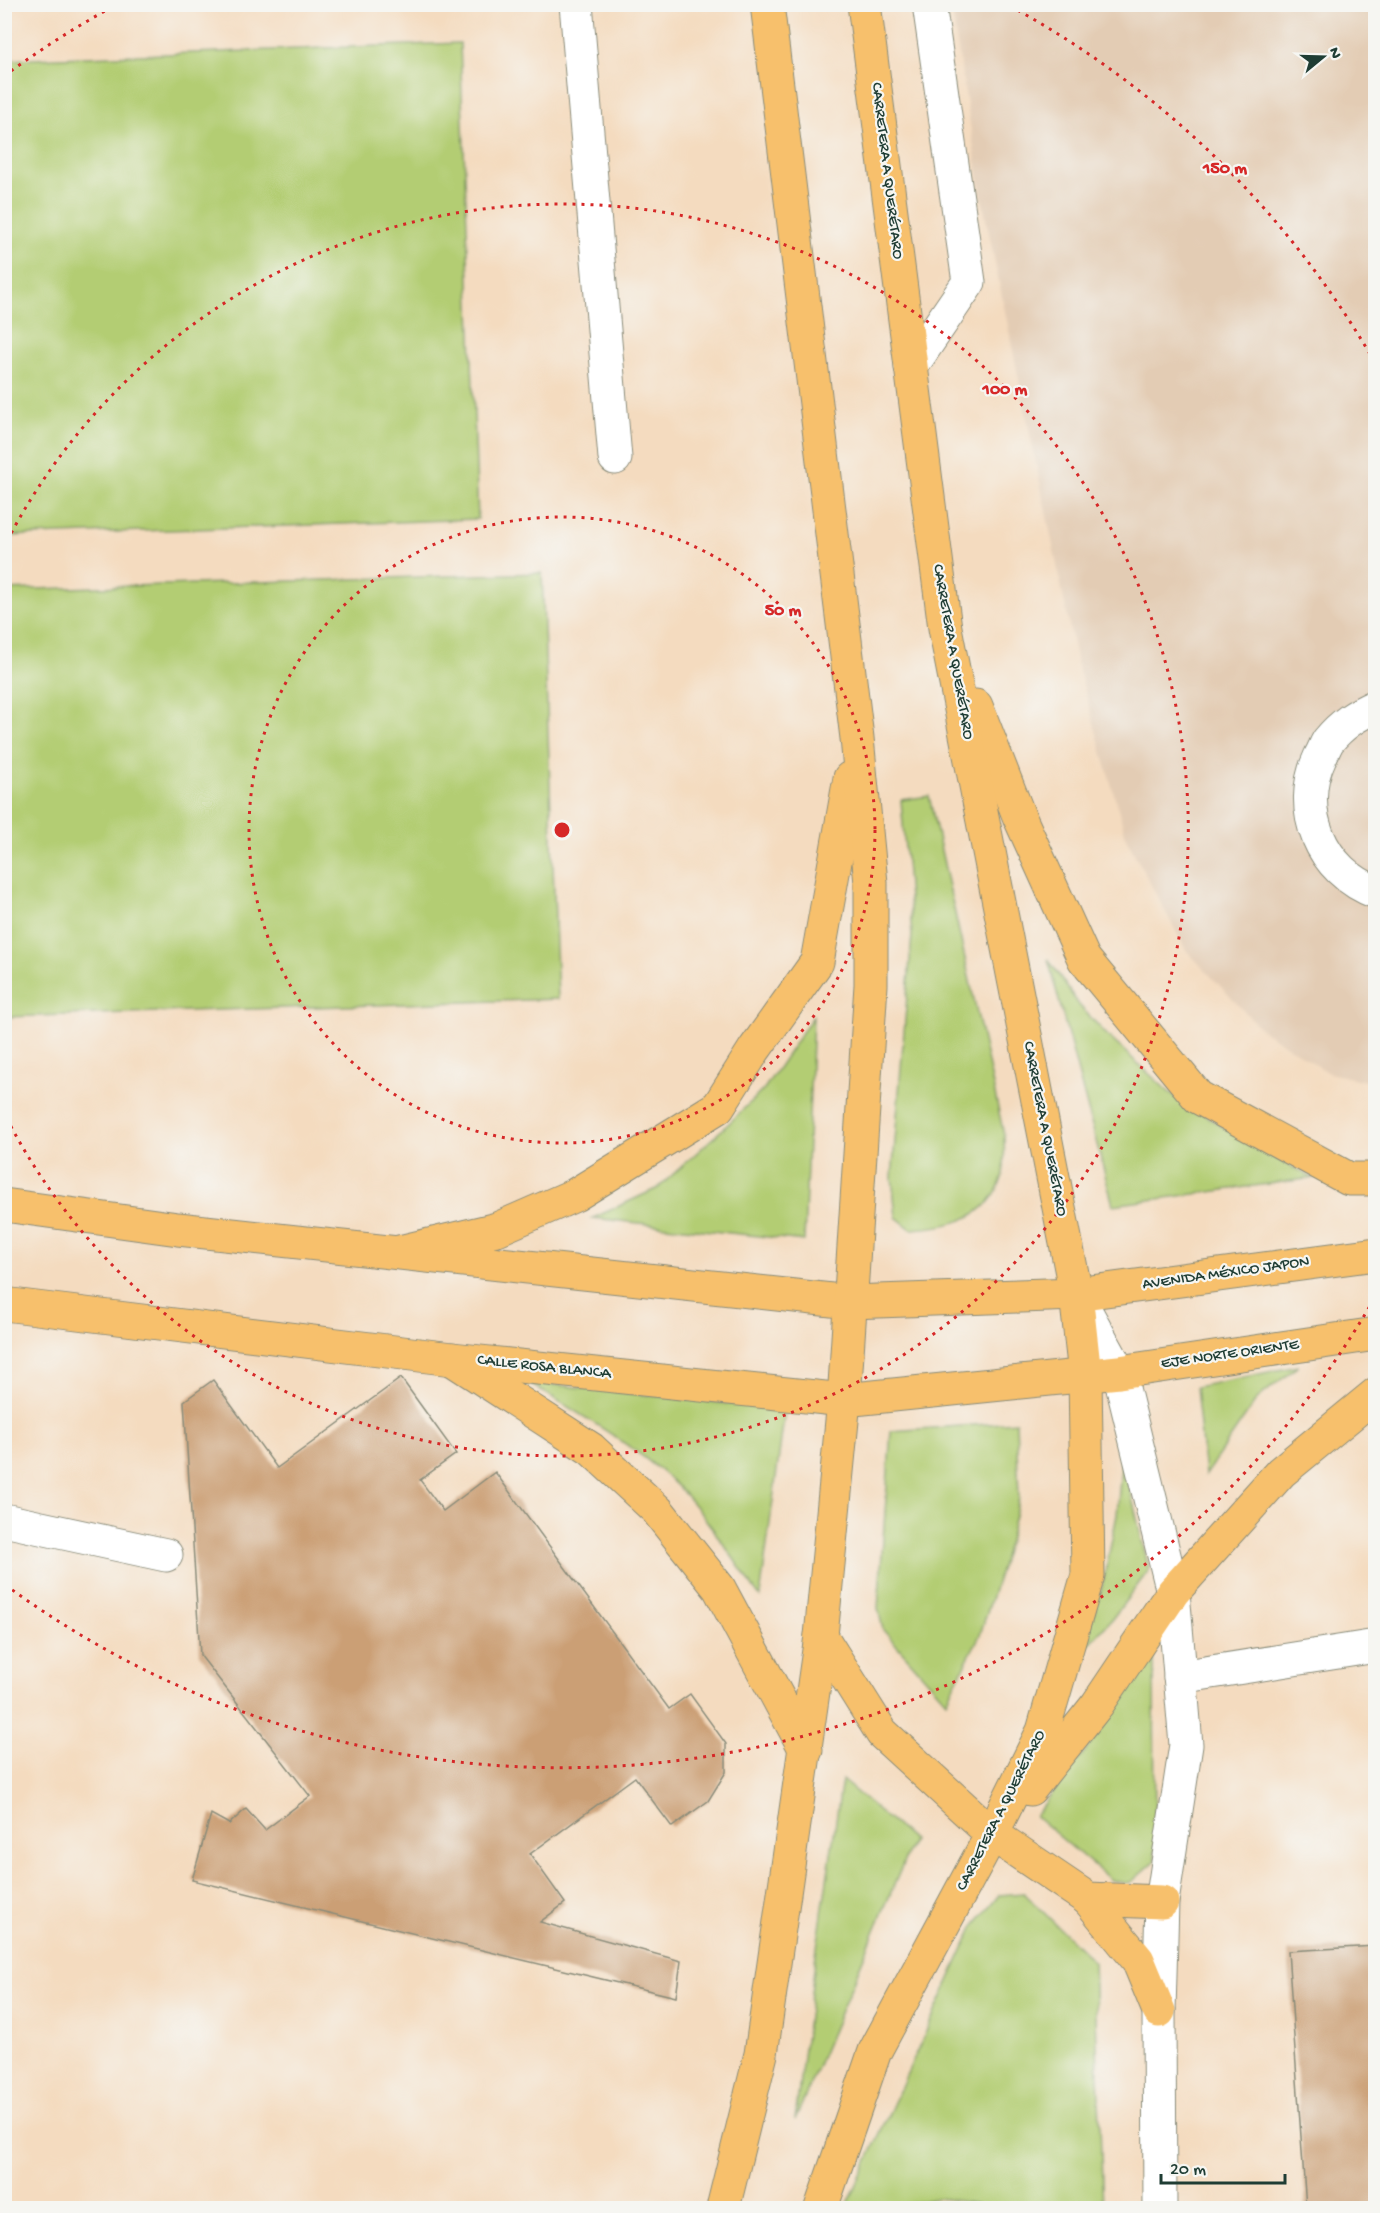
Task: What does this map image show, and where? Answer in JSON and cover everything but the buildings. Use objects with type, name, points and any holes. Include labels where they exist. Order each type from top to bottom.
[{"type":"main road","points":[[723,2208],[761,2054],[821,1636],[844,1400],[871,985],[871,883],[857,738],[767,4]]},
{"type":"main road","name":"CARRETERA A QUERÉTARO","points":[[821,2208],[875,2052],[992,1834],[1043,1731],[1088,1575],[1085,1376],[1076,1294],[945,628],[864,4]]},
{"type":"main road","points":[[945,628],[1019,816],[1084,959],[1198,1097],[1349,1179],[1376,1179]]},
{"type":"main road","points":[[399,1252],[497,1228],[575,1196],[718,1107],[754,1050],[817,962],[857,738]]},
{"type":"main road","points":[[4,1205],[178,1229],[850,1302],[1076,1294]]},
{"type":"main road","name":"AVENIDA MÉXICO JAPON","points":[[1076,1294],[1376,1254]]},
{"type":"main road","name":"CALLE ROSA BLANCA","points":[[4,1304],[452,1359],[844,1400],[1085,1376]]},
{"type":"main road","name":"EJE NORTE ORIENTE","points":[[1085,1376],[1376,1334]]},
{"type":"main road","points":[[452,1359],[591,1449],[657,1510],[719,1588],[806,1750]]},
{"type":"main road","points":[[992,1834],[1097,1705],[1173,1592],[1281,1472],[1376,1394]]},
{"type":"main road","points":[[821,1636],[882,1733],[992,1834],[1088,1899],[1138,1960],[1159,2011]]},
{"type":"main road","points":[[1088,1899],[1162,1902]]},
{"type":"street","points":[[576,4],[615,458]]},
{"type":"street","points":[[911,367],[969,282],[929,4]]},
{"type":"street","points":[[1376,706],[1351,718],[1327,742],[1313,772],[1310,806],[1317,838],[1335,867],[1361,887],[1376,892]]},
{"type":"street","points":[[1076,1294],[1119,1372],[1173,1592],[1186,1745],[1162,1902],[1159,2011],[1160,2208]]},
{"type":"street","points":[[4,1520],[166,1555]]},
{"type":"street","points":[[1180,1677],[1376,1646]]},
{"type":"shaded area","points":[[951,5],[1375,5],[1375,1083],[1329,1073],[1261,1029],[1186,950],[1127,840],[1077,663],[982,199]]},
{"type":"green space","points":[[460,43],[478,519],[5,536],[5,60]]},
{"type":"green space","points":[[542,573],[558,999],[5,1017],[5,590]]},
{"type":"green space","points":[[929,796],[1004,1135],[1004,1162],[1002,1178],[996,1192],[978,1212],[954,1223],[911,1229],[896,1217],[892,1177],[912,935],[901,800]]},
{"type":"green space","points":[[1048,959],[1079,1005],[1109,1037],[1170,1093],[1254,1147],[1313,1178],[1113,1205]]},
{"type":"green space","points":[[813,1016],[804,1241],[593,1218],[658,1188],[726,1126],[764,1089]]},
{"type":"green space","points":[[1298,1366],[1257,1399],[1205,1475],[1196,1387]]},
{"type":"green space","points":[[528,1382],[785,1410],[760,1597],[681,1489],[618,1439]]},
{"type":"green space","points":[[1016,1422],[1019,1498],[1009,1541],[980,1635],[946,1701],[883,1630],[878,1608],[891,1431]]},
{"type":"green space","points":[[1122,1455],[1149,1570],[1112,1619],[1082,1652],[1103,1583],[1117,1515]]},
{"type":"green space","points":[[1154,1651],[1155,1861],[1129,1884],[1111,1880],[1035,1816],[1095,1738]]},
{"type":"green space","points":[[842,1780],[913,1840],[795,2120],[815,1961]]},
{"type":"green space","points":[[1024,1893],[1094,1962],[1103,2208],[1007,2208],[938,2198],[888,2208],[846,2208],[974,1926],[999,1895]]}]
